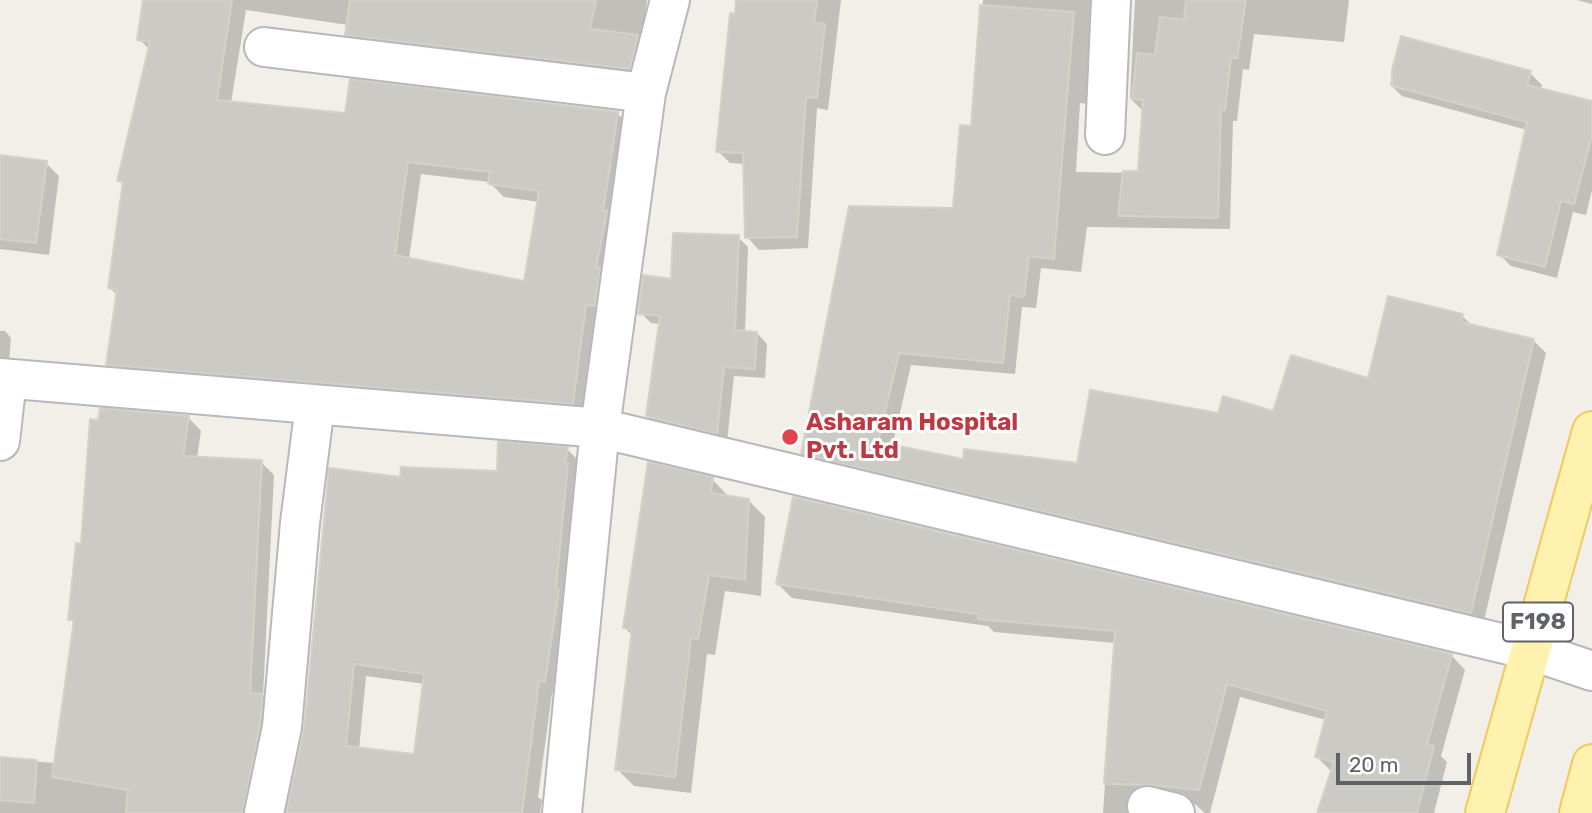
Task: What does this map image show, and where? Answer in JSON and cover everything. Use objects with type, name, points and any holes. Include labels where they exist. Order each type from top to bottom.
[{"type":"main road","name":"F198","points":[[1485,813],[1592,431]]},
{"type":"main road","points":[[1579,813],[1592,764]]},
{"type":"street","points":[[562,813],[600,428],[646,93],[670,0]]},
{"type":"street","points":[[1105,135],[1111,0]]},
{"type":"street","points":[[264,47],[646,93]]},
{"type":"street","points":[[0,441],[3,379],[600,428],[1530,650],[1592,671]]},
{"type":"street","points":[[264,813],[282,727],[300,523],[315,405]]},
{"type":"building","points":[[143,0],[232,0],[217,100],[345,113],[350,79],[618,112],[603,211],[607,211],[596,267],[600,268],[595,306],[586,305],[573,404],[106,365],[117,290],[108,288],[123,182],[117,181],[150,42],[137,40]],"holes":[[[408,162],[490,172],[488,184],[539,191],[524,281],[395,255]]]},
{"type":"building","points":[[350,0],[596,0],[590,29],[638,35],[630,69],[345,35]]},
{"type":"building","points":[[736,0],[817,0],[814,23],[825,24],[817,98],[806,97],[797,237],[745,238],[743,153],[716,152],[730,13],[735,14]]},
{"type":"building","points":[[1186,0],[1246,0],[1237,58],[1231,58],[1225,110],[1221,109],[1218,218],[1118,216],[1123,171],[1138,171],[1143,100],[1132,99],[1137,53],[1155,55],[1160,17],[1184,20]]},
{"type":"building","points":[[980,5],[1074,12],[1054,259],[1029,256],[1024,297],[1010,295],[1003,363],[899,353],[878,442],[963,459],[964,449],[1077,463],[1090,390],[1218,413],[1223,396],[1273,411],[1291,355],[1368,378],[1388,296],[1463,314],[1461,322],[1534,339],[1471,613],[801,454],[849,206],[953,208],[960,125],[971,126]]},
{"type":"building","points":[[1401,36],[1531,71],[1527,85],[1592,101],[1592,135],[1574,204],[1561,201],[1545,267],[1497,255],[1527,122],[1392,86],[1392,70]]},
{"type":"building","points":[[0,155],[47,161],[36,243],[0,239]]},
{"type":"building","points":[[673,233],[739,235],[735,330],[757,332],[755,369],[724,367],[717,434],[646,416],[660,316],[638,314],[643,275],[671,279]]},
{"type":"building","points":[[100,408],[189,416],[183,456],[262,460],[250,693],[263,694],[243,813],[126,813],[128,790],[52,777],[74,620],[68,620],[76,543],[81,544],[90,419],[98,420]]},
{"type":"building","points":[[498,441],[568,447],[556,588],[559,589],[545,682],[539,681],[522,813],[286,813],[304,729],[329,468],[400,477],[401,467],[497,471]],"holes":[[[354,664],[424,674],[414,754],[346,746]]]},
{"type":"building","points":[[648,462],[713,477],[711,493],[749,499],[745,580],[709,575],[698,639],[691,638],[675,777],[615,770],[632,629],[623,628]]},
{"type":"building","points":[[793,497],[1452,654],[1427,745],[1434,746],[1417,813],[1317,813],[1334,762],[1315,757],[1327,711],[1227,684],[1199,790],[1104,784],[1115,631],[978,619],[978,614],[776,584]]},
{"type":"building","points":[[0,757],[37,760],[34,803],[0,800]]},
{"type":"place","name":"Asharam Hospital Pvt. Ltd","points":[[790,437]]}]
